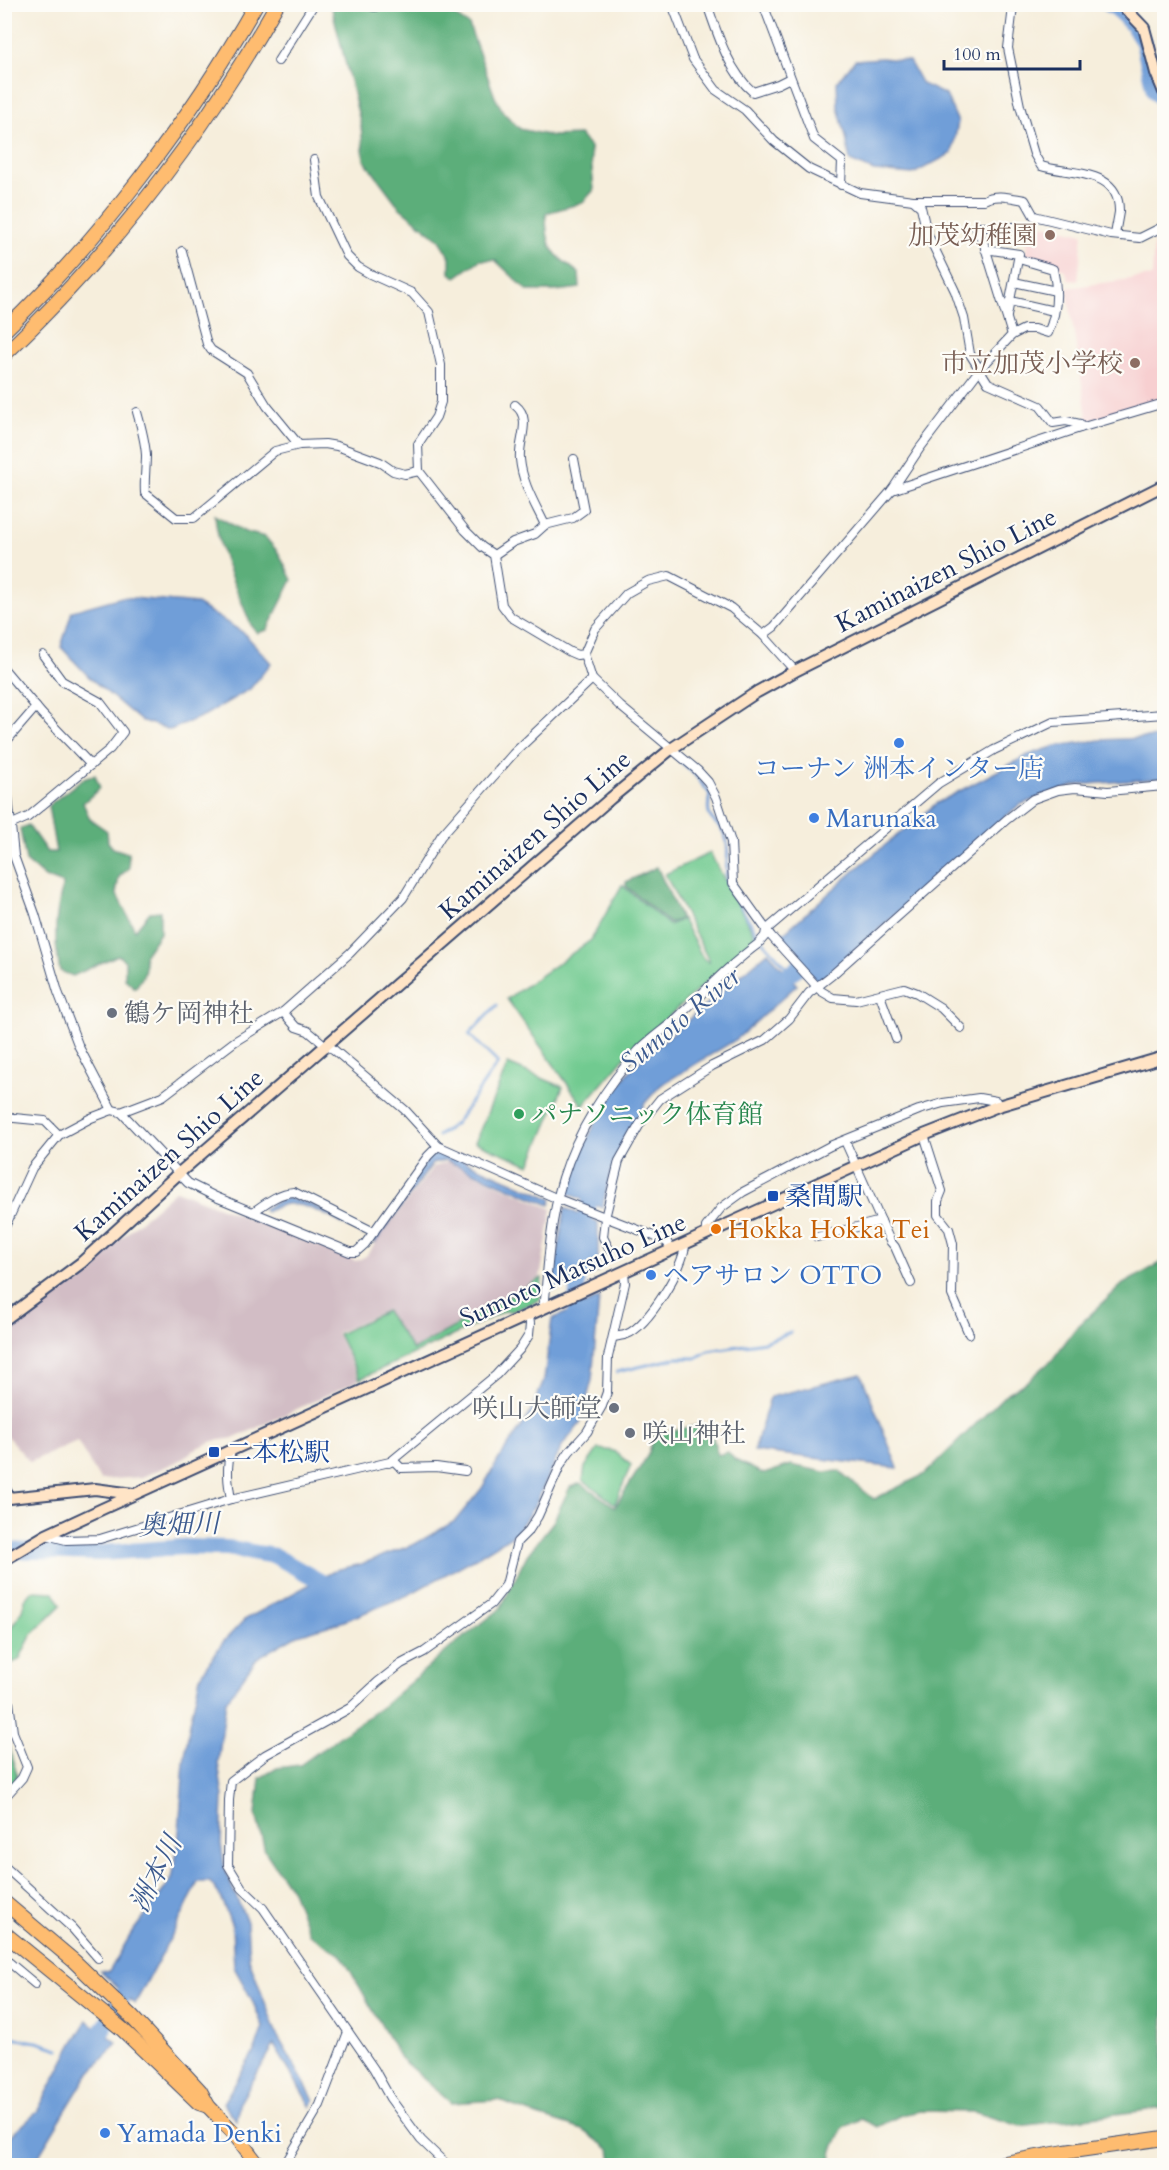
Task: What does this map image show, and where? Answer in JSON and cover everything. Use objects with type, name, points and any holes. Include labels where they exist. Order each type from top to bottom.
[{"type":"highway","points":[[4,331],[87,242],[142,174],[199,96],[256,4]]},
{"type":"highway","points":[[4,356],[35,326],[99,255],[159,183],[216,104],[277,4]]},
{"type":"highway","points":[[4,1902],[74,1961],[131,2016],[200,2091],[208,2106],[259,2166]]},
{"type":"highway","points":[[4,1933],[122,2029],[199,2103],[208,2106]]},
{"type":"highway","points":[[988,2166],[1164,2138]]},
{"type":"main road","points":[[1121,4],[1131,9],[1144,28],[1156,73],[1164,92]]},
{"type":"main road","name":"Kaminaizen Shio Line","points":[[4,1320],[81,1263],[178,1174],[671,749],[795,671],[1164,485]]},
{"type":"main road","name":"Sumoto Matsuho Line","points":[[4,1560],[46,1535],[529,1315],[545,1304],[671,1251],[924,1135],[998,1106],[1164,1057]]},
{"type":"main road","points":[[6,1495],[95,1489],[134,1494]]},
{"type":"street","points":[[278,61],[314,4]]},
{"type":"street","points":[[360,4],[375,7],[376,4]]},
{"type":"street","points":[[672,4],[693,59],[716,90],[745,110],[774,141],[808,169],[841,185],[860,193],[913,200],[922,198],[939,201],[984,200],[990,196],[1007,197],[1025,201],[1034,216],[1115,235],[1140,238],[1164,226]]},
{"type":"street","points":[[707,4],[722,45],[745,85],[753,92],[790,78]]},
{"type":"street","points":[[763,4],[814,139],[842,160],[841,185]]},
{"type":"street","points":[[1015,4],[1008,48],[1020,106],[1034,154],[1041,166],[1085,174],[1108,184],[1114,191],[1119,210],[1115,235]]},
{"type":"street","points":[[314,160],[319,197],[347,256],[358,267],[370,274],[412,293],[425,306],[432,319],[441,365],[441,402],[436,417],[418,444],[418,471],[465,530],[494,555],[502,605],[511,617],[570,652],[577,655],[584,654]]},
{"type":"street","points":[[913,200],[921,207],[927,233],[956,291],[964,318],[970,354],[988,383],[1040,405],[1053,423],[1066,420],[1080,424],[1080,428]]},
{"type":"street","points":[[1012,335],[976,227],[1020,227]]},
{"type":"street","points":[[985,249],[1019,254],[1006,318]]},
{"type":"street","points":[[182,251],[207,344],[211,350],[247,373],[267,406],[299,445]]},
{"type":"street","points":[[764,635],[774,627],[892,490],[920,448],[980,369],[1012,335],[1024,329],[1035,329],[1048,333],[1054,320],[1056,291],[1053,269],[1019,259]]},
{"type":"street","points":[[1014,282],[1056,291]]},
{"type":"street","points":[[1010,301],[1054,312]]},
{"type":"street","points":[[892,490],[1164,403]]},
{"type":"street","points":[[515,405],[525,419],[520,452],[524,475],[532,502],[545,525]]},
{"type":"street","points":[[137,412],[144,436],[145,493],[176,518],[194,518],[275,451],[299,445],[337,446],[380,462],[393,471],[405,474],[418,471]]},
{"type":"street","points":[[494,555],[513,542],[535,534],[545,525],[573,518],[584,510],[574,459]]},
{"type":"street","points":[[795,671],[764,635],[731,608],[675,577],[663,576],[638,586],[618,600],[595,629],[584,654],[592,680],[708,782],[716,797],[731,842],[733,883],[767,934],[816,986],[827,996],[856,1000],[904,988],[941,1008],[960,1029]]},
{"type":"street","points":[[10,825],[28,817],[110,749],[123,732],[100,702],[62,681],[43,655]]},
{"type":"street","points":[[4,669],[36,707],[91,765]]},
{"type":"street","points":[[4,1229],[32,1168],[59,1135],[91,1118],[163,1096],[234,1042],[283,1012],[350,953],[403,897],[441,836],[513,754],[592,680]]},
{"type":"street","points":[[4,744],[36,707]]},
{"type":"street","points":[[545,1304],[565,1170],[589,1120],[614,1080],[640,1049],[939,783],[994,750],[1053,722],[1164,714]]},
{"type":"street","points":[[609,1248],[603,1237],[604,1217],[620,1161],[640,1124],[660,1099],[712,1066],[765,1040],[789,1019],[816,986],[1006,820],[1034,799],[1059,790],[1075,788],[1108,791],[1164,786]]},
{"type":"street","points":[[4,790],[8,796],[14,856],[35,914],[58,992],[79,1047],[117,1111],[188,1183],[350,1252],[356,1252],[361,1249],[428,1156],[438,1146]]},
{"type":"street","points":[[880,994],[896,1039]]},
{"type":"street","points":[[283,1012],[296,1026],[308,1031],[333,1049],[405,1110],[438,1146],[560,1199],[668,1242],[671,1251]]},
{"type":"street","points":[[709,1233],[706,1227],[721,1208],[743,1192],[830,1146],[919,1110],[943,1103],[979,1098],[996,1101],[998,1106]]},
{"type":"street","points":[[4,1117],[45,1120],[59,1135]]},
{"type":"street","points":[[924,1135],[942,1191],[938,1201],[938,1215],[949,1229],[953,1244],[952,1295],[969,1334]]},
{"type":"street","points":[[845,1141],[911,1283]]},
{"type":"street","points":[[253,1212],[275,1197],[286,1192],[294,1192],[374,1232]]},
{"type":"street","points":[[817,1237],[881,1221]]},
{"type":"street","points":[[613,1337],[628,1334],[639,1325],[662,1298],[685,1255],[686,1244]]},
{"type":"street","points":[[448,2166],[421,2140],[390,2098],[374,2069],[263,1908],[242,1888],[228,1865],[231,1781],[265,1755],[350,1708],[378,1682],[401,1665],[424,1652],[491,1604],[506,1585],[517,1542],[538,1516],[561,1464],[587,1432],[602,1406],[607,1392],[608,1357],[625,1283],[619,1274]]},
{"type":"street","points":[[389,1463],[496,1375],[520,1349],[529,1335],[529,1315]]},
{"type":"street","points":[[231,1451],[228,1479],[231,1499]]},
{"type":"street","points":[[46,1535],[66,1540],[100,1539],[231,1499],[394,1461],[401,1468],[436,1467],[465,1471]]},
{"type":"street","points":[[4,1697],[9,1702],[13,1732],[27,1767],[22,1778],[4,1798]]},
{"type":"street","points":[[4,1866],[72,1928],[98,1958]]},
{"type":"street","points":[[4,1958],[35,1984]]},
{"type":"street","points":[[284,2166],[320,2105],[348,2032]]},
{"type":"shaded area","points":[[1031,222],[1083,234],[1078,281],[1069,280],[1065,270],[1025,257]]},
{"type":"shaded area","points":[[1164,232],[1164,398],[1088,423],[1067,288],[1152,276],[1154,242],[1159,233]]},
{"type":"shaded area","points":[[448,1162],[552,1209],[540,1278],[413,1349],[386,1310],[336,1333],[359,1380],[235,1438],[214,1441],[193,1450],[183,1459],[142,1477],[100,1480],[77,1441],[30,1462],[5,1434],[4,1334],[30,1318],[176,1190],[356,1261],[366,1256],[433,1167]]},
{"type":"green space","points":[[331,5],[443,5],[469,25],[495,97],[504,113],[520,129],[552,136],[580,135],[590,147],[594,190],[582,203],[546,213],[547,234],[552,249],[579,273],[580,288],[528,291],[495,260],[480,260],[456,277],[450,273],[450,257],[440,240],[400,208],[364,160],[361,125]]},
{"type":"green space","points":[[215,515],[245,532],[265,537],[278,552],[292,580],[267,630],[257,633],[251,625],[224,557]]},
{"type":"green space","points":[[95,775],[100,788],[83,803],[90,819],[107,831],[108,842],[113,848],[128,853],[129,868],[119,877],[116,893],[135,930],[150,912],[160,911],[160,933],[144,956],[144,973],[135,988],[125,979],[125,961],[118,955],[73,976],[60,971],[56,948],[56,927],[63,884],[45,877],[26,861],[20,829],[28,825],[47,852],[56,852],[48,806],[81,780]]},
{"type":"green space","points":[[710,853],[756,938],[631,1050],[583,1106],[507,999],[591,940],[622,885],[669,925],[682,919],[703,958],[710,963],[665,874]]},
{"type":"green space","points":[[657,867],[681,919],[669,923],[626,886],[626,882]]},
{"type":"green space","name":"パナソニック体育館","points":[[508,1064],[563,1087],[530,1165],[475,1142]]},
{"type":"green space","points":[[1164,1261],[1164,2108],[1020,2126],[974,2112],[921,2111],[901,2115],[878,2127],[861,2119],[843,2128],[833,2150],[830,2165],[613,2165],[610,2150],[583,2130],[498,2100],[451,2103],[400,2058],[342,1956],[309,1934],[292,1891],[265,1851],[256,1814],[260,1778],[277,1768],[300,1765],[384,1705],[456,1643],[500,1609],[527,1555],[553,1522],[570,1487],[581,1483],[615,1507],[648,1455],[655,1434],[701,1425],[710,1428],[718,1455],[728,1452],[735,1460],[764,1474],[791,1465],[825,1472],[839,1471],[874,1499],[925,1474],[1006,1394],[1028,1381],[1053,1359],[1075,1329],[1123,1284]]},
{"type":"green space","points":[[542,1278],[540,1300],[513,1311],[505,1311],[360,1379],[338,1334],[386,1311],[413,1350]]},
{"type":"green space","points":[[598,1449],[614,1451],[631,1465],[615,1504],[583,1480],[585,1467]]},
{"type":"green space","points":[[32,1591],[54,1592],[61,1605],[32,1634],[19,1660],[5,1666],[5,1632],[7,1633],[23,1610],[25,1599]]},
{"type":"green space","points":[[4,1730],[17,1775],[5,1792],[4,1792]]},
{"type":"water","points":[[882,58],[909,61],[922,84],[946,95],[958,122],[952,153],[913,174],[874,171],[850,161],[838,107],[837,82],[855,60]]},
{"type":"water","points":[[122,597],[197,604],[244,633],[271,663],[250,689],[205,715],[170,730],[140,720],[90,678],[61,647],[72,611]]},
{"type":"water","points":[[1164,737],[1164,778],[1075,785],[1019,805],[818,983],[778,938],[862,864],[937,803],[1028,755],[1056,746],[1100,740]]},
{"type":"water","points":[[768,952],[797,985],[737,1039],[661,1085],[645,1103],[613,1163],[602,1208],[565,1192],[594,1126],[612,1095],[634,1066]]},
{"type":"water","points":[[438,1153],[446,1153],[552,1199],[550,1205],[445,1160],[432,1164],[375,1243],[372,1239],[429,1158]]},
{"type":"water","points":[[287,1198],[311,1204],[364,1232],[363,1235],[301,1205],[286,1204],[266,1212],[263,1209]]},
{"type":"water","points":[[565,1208],[598,1223],[598,1271],[552,1290]]},
{"type":"water","points":[[599,1298],[592,1380],[580,1424],[562,1446],[535,1505],[516,1533],[408,1595],[344,1621],[295,1636],[257,1658],[226,1701],[218,1763],[223,1797],[221,1844],[225,1871],[247,1922],[249,1959],[277,2035],[314,2100],[311,2107],[274,2045],[239,2104],[237,2121],[223,2103],[255,2050],[263,2027],[252,2000],[234,1967],[232,1926],[219,1894],[210,1882],[198,1882],[135,2004],[100,1971],[109,1972],[131,1934],[172,1879],[178,1845],[184,1762],[200,1677],[223,1642],[244,1620],[336,1570],[361,1564],[415,1544],[455,1521],[482,1488],[502,1454],[529,1416],[544,1380],[552,1319]]},
{"type":"water","points":[[861,1374],[898,1468],[754,1451],[770,1397]]},
{"type":"water","points":[[87,2020],[117,2043],[86,2077],[40,2153],[36,2165],[12,2163],[5,2165],[5,2141],[37,2112]]},
{"type":"waterway","points":[[1108,4],[1117,9],[1133,26],[1143,42],[1154,91],[1164,101]]},
{"type":"waterway","points":[[676,757],[695,775],[710,794],[708,805],[710,817],[720,827],[727,845],[728,886],[759,937],[792,973]]},
{"type":"waterway","name":"Sumoto River","points":[[768,981],[792,973],[811,954]]},
{"type":"waterway","points":[[438,1136],[456,1123],[498,1063],[469,1034],[497,1005]]},
{"type":"waterway","name":"Sumoto River","points":[[574,1331],[581,1237],[594,1182]]},
{"type":"waterway","points":[[617,1372],[677,1358],[696,1358],[708,1351],[764,1342],[791,1332]]},
{"type":"waterway","name":"奥畑川","points":[[4,1550],[101,1553],[183,1547],[228,1548],[275,1556],[336,1590]]},
{"type":"waterway","name":"洲本川","points":[[91,2049],[135,1976]]},
{"type":"waterway","points":[[4,2037],[37,2042],[59,2049]]},
{"type":"place","name":"加茂幼稚園","points":[[1050,235]]},
{"type":"place","name":"市立加茂小学校","points":[[1135,363]]},
{"type":"place","name":"コーナン 洲本インター店","points":[[899,743]]},
{"type":"place","name":"Marunaka","points":[[814,818]]},
{"type":"place","name":"鶴ケ岡神社","points":[[112,1013]]},
{"type":"place","name":"パナソニック体育館","points":[[519,1114]]},
{"type":"place","name":"桑間駅","points":[[773,1196]]},
{"type":"place","name":"Hokka Hokka Tei","points":[[716,1229]]},
{"type":"place","name":"ヘアサロン OTTO","points":[[651,1275]]},
{"type":"place","name":"咲山大師堂","points":[[614,1408]]},
{"type":"place","name":"咲山神社","points":[[630,1433]]},
{"type":"place","name":"二本松駅","points":[[214,1452]]},
{"type":"place","name":"Yamada Denki","points":[[105,2133]]}]
